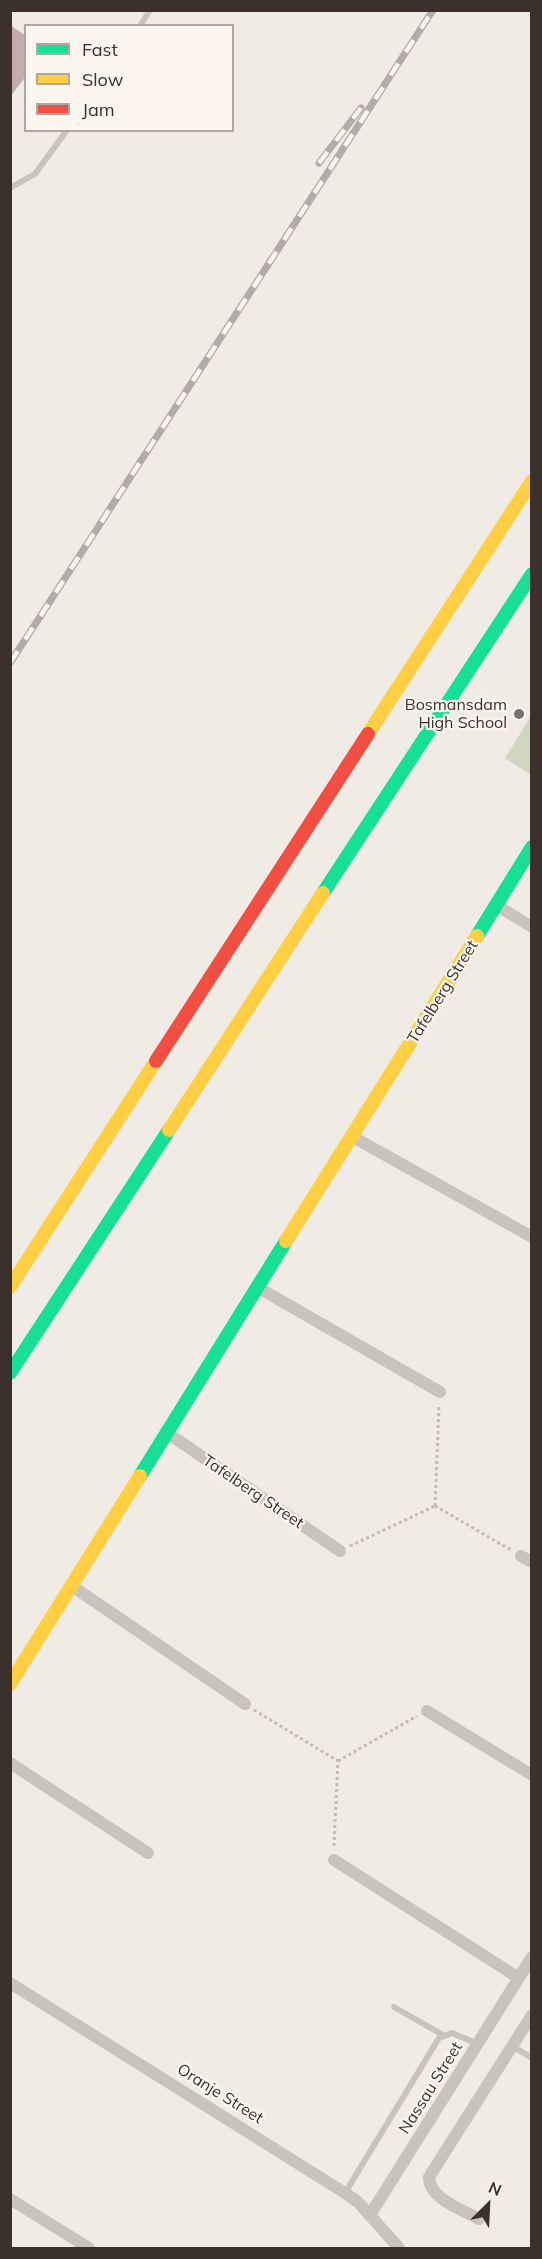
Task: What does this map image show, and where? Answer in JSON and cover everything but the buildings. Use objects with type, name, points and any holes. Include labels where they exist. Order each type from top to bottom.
[{"type":"main road","points":[[10,1287],[531,481]]},
{"type":"main road","points":[[10,1373],[531,574]]},
{"type":"main road","name":"Tafelberg Street","points":[[10,1684],[353,1137],[531,847]]},
{"type":"street","points":[[496,905],[531,927]]},
{"type":"street","points":[[353,1137],[531,1237]]},
{"type":"street","points":[[257,1287],[440,1392]]},
{"type":"street","name":"Tafelberg Street","points":[[166,1432],[340,1551]]},
{"type":"street","points":[[72,1586],[245,1704]]},
{"type":"street","points":[[427,1711],[531,1775]]},
{"type":"street","points":[[10,1763],[148,1853]]},
{"type":"street","points":[[334,1860],[519,1978]]},
{"type":"street","name":"Nassau Street","points":[[370,2215],[531,1957]]},
{"type":"street","name":"Oranje Street","points":[[10,1983],[345,2193],[370,2215],[399,2248]]},
{"type":"street","points":[[479,2219],[436,2194],[430,2187],[429,2177],[531,2015]]},
{"type":"street","points":[[10,2199],[89,2248]]},
{"type":"lane","points":[[141,24],[150,10]]},
{"type":"lane","points":[[10,188],[35,174],[66,132]]},
{"type":"lane","points":[[394,2007],[443,2035],[456,2034],[478,2044]]},
{"type":"lane","points":[[345,2193],[443,2035]]},
{"type":"lane","points":[[512,2046],[531,2058]]},
{"type":"path","points":[[435,1506],[440,1392]]},
{"type":"path","points":[[340,1551],[435,1506]]},
{"type":"path","points":[[435,1506],[526,1559]]},
{"type":"path","points":[[245,1704],[338,1761]]},
{"type":"path","points":[[338,1761],[427,1711]]},
{"type":"path","points":[[334,1860],[338,1761]]},
{"type":"green space","points":[[531,716],[531,775],[505,758]]},
{"type":"railway","points":[[10,663],[433,10]]},
{"type":"railway","points":[[319,163],[361,108]]},
{"type":"traffic: fast","points":[[323,893],[532,574]]},
{"type":"traffic: fast","points":[[477,936],[532,847]]},
{"type":"traffic: fast","points":[[10,1373],[169,1130]]},
{"type":"traffic: fast","points":[[140,1476],[286,1241]]},
{"type":"traffic: slow","points":[[368,734],[532,481]]},
{"type":"traffic: slow","points":[[169,1130],[323,893]]},
{"type":"traffic: slow","points":[[286,1241],[477,936]]},
{"type":"traffic: slow","points":[[10,1287],[156,1061]]},
{"type":"traffic: slow","points":[[10,1684],[140,1476]]},
{"type":"traffic: jam","points":[[156,1061],[368,734]]},
{"type":"place","name":"Bosmansdam High School","points":[[519,714]]}]
